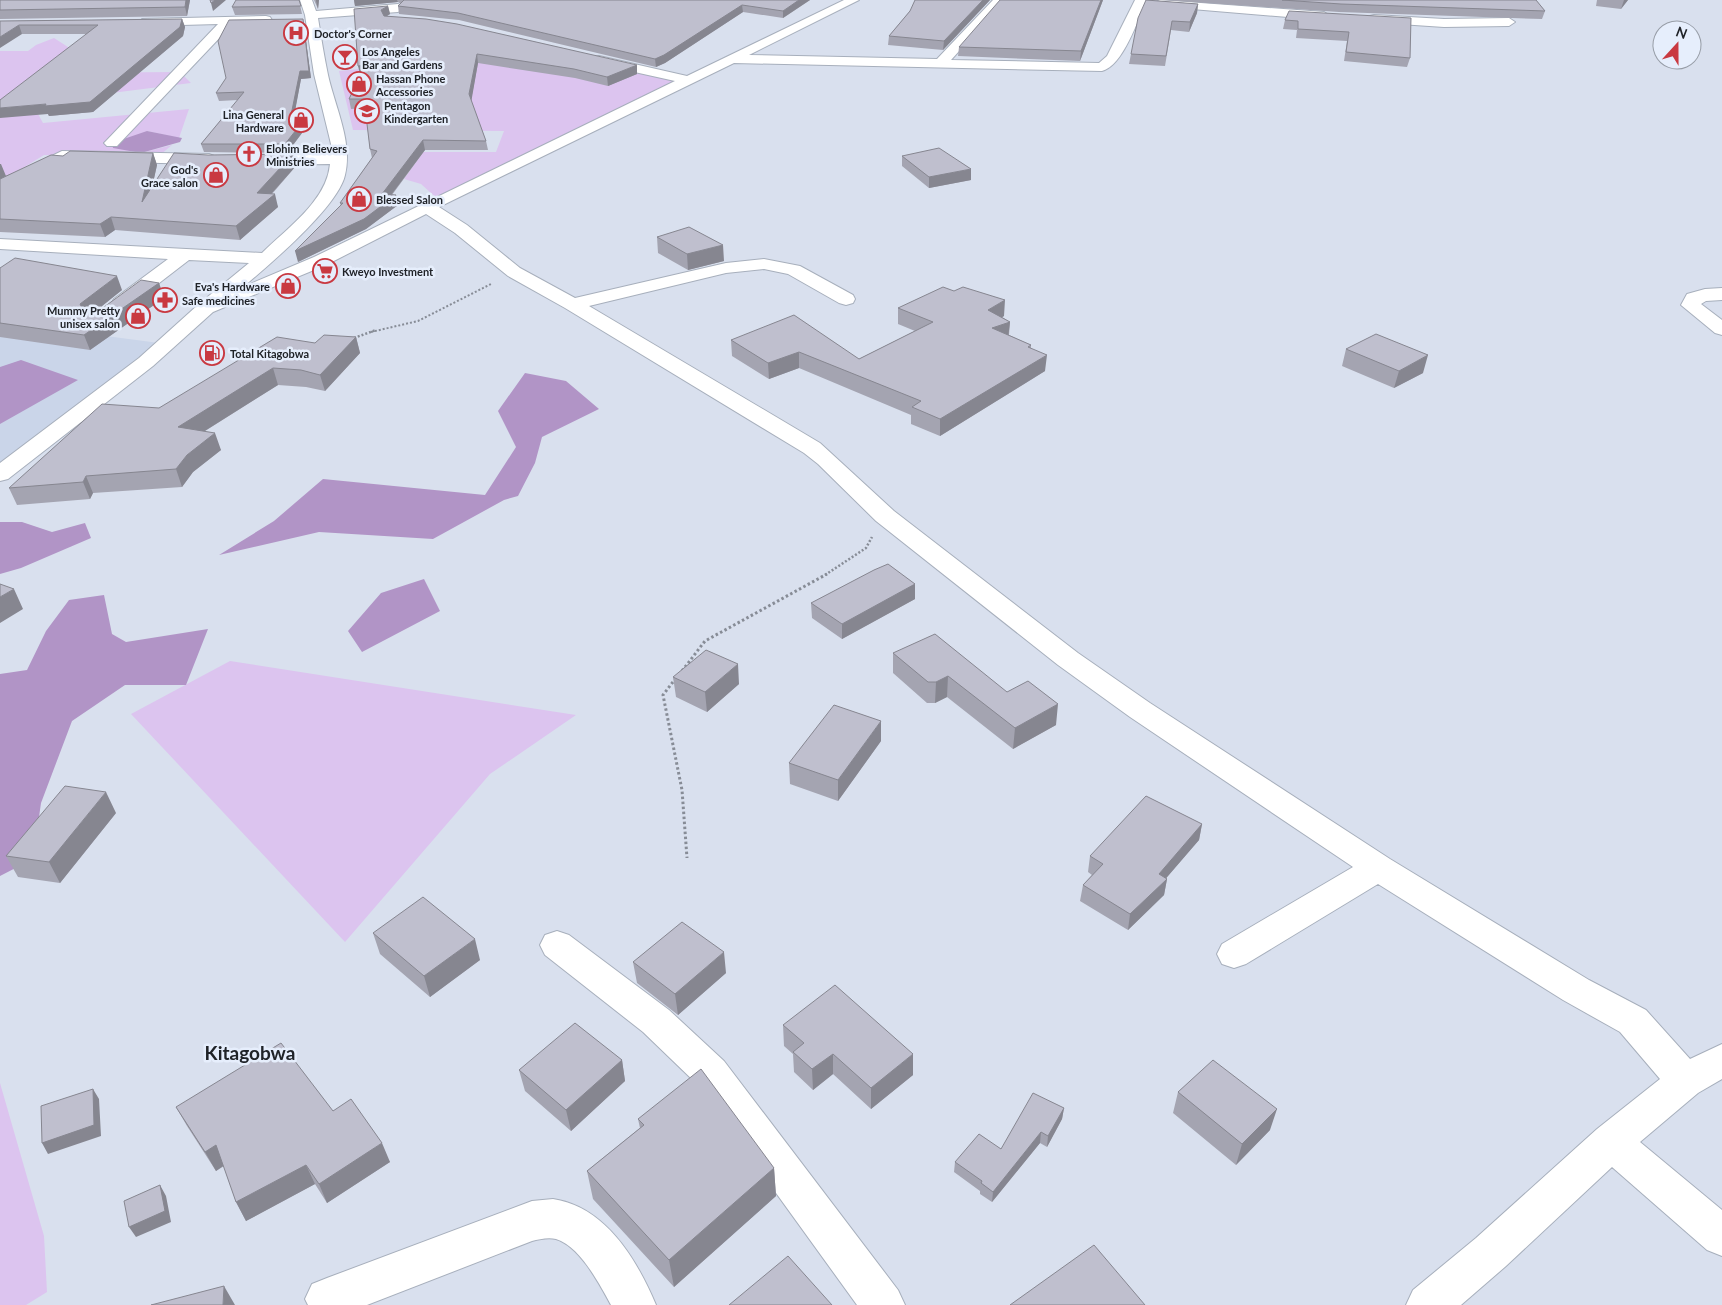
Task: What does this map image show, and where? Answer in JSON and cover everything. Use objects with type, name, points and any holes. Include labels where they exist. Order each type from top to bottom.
[{"type":"street","points":[[206,308],[297,272],[853,0]]},
{"type":"street","points":[[942,62],[999,0]]},
{"type":"street","points":[[730,59],[942,62],[1102,67],[1113,58],[1140,2],[1339,18]]},
{"type":"street","points":[[0,474],[146,362],[206,308],[266,260],[314,211],[328,193],[337,176],[339,144],[307,14],[396,16]]},
{"type":"street","points":[[1358,19],[1444,23],[1510,22]]},
{"type":"street","points":[[112,143],[223,27],[225,20]]},
{"type":"street","points":[[137,22],[282,20]]},
{"type":"street","points":[[584,56],[688,80]]},
{"type":"street","points":[[0,187],[62,156],[161,157],[220,160]]},
{"type":"street","points":[[240,160],[338,159]]},
{"type":"street","points":[[427,207],[461,230],[514,272],[572,304],[812,448],[885,516],[972,586],[1076,665],[1140,710],[1378,868],[1576,990],[1633,1021],[1684,1082]]},
{"type":"street","points":[[0,244],[266,260]]},
{"type":"street","points":[[105,314],[186,254]]},
{"type":"street","points":[[572,304],[726,268],[764,264],[794,270],[846,299]]},
{"type":"street","points":[[1722,294],[1694,298],[1691,305],[1722,329]]},
{"type":"street","points":[[1234,954],[1378,868]]},
{"type":"street","points":[[557,945],[655,1018],[684,1043],[711,1073],[883,1305]]},
{"type":"street","points":[[1428,1305],[1491,1252],[1611,1142],[1684,1082],[1722,1060]]},
{"type":"street","points":[[1611,1142],[1722,1236]]},
{"type":"street","points":[[327,1299],[532,1220],[558,1219],[578,1229],[597,1244],[614,1268],[634,1305]]},
{"type":"path","points":[[351,339],[369,332],[418,321],[514,272]]},
{"type":"path","points":[[687,858],[682,790],[663,695],[705,641],[814,583],[866,548],[885,516]]},
{"type":"shaded area","points":[[54,38],[82,56],[39,73],[180,72],[191,83],[32,103],[43,123],[189,109],[179,138],[147,131],[141,153],[172,145],[160,155],[92,157],[44,155],[10,176],[0,175],[0,51],[28,51],[36,45]]},
{"type":"shaded area","points":[[499,38],[688,82],[442,203],[421,184],[404,179],[423,152],[496,152],[504,131],[353,130],[339,71],[450,60]]},
{"type":"shaded area","points":[[147,131],[182,138],[180,142],[141,153],[113,148],[112,143]]},
{"type":"shaded area","points":[[0,322],[159,343],[0,465]]},
{"type":"shaded area","points":[[21,360],[78,380],[0,424],[0,367]]},
{"type":"shaded area","points":[[525,373],[566,381],[599,409],[542,437],[535,463],[518,496],[504,500],[433,539],[319,532],[219,555],[274,521],[323,479],[485,495],[516,447],[498,411]]},
{"type":"shaded area","points":[[0,522],[22,522],[52,532],[85,523],[91,538],[21,568],[0,574]]},
{"type":"shaded area","points":[[424,579],[440,611],[362,652],[348,631],[381,593]]},
{"type":"shaded area","points":[[104,595],[112,634],[126,642],[208,629],[186,685],[125,685],[72,721],[41,803],[33,859],[0,876],[0,674],[27,670],[46,631],[69,600]]},
{"type":"shaded area","points":[[230,661],[576,715],[490,774],[345,942],[131,714]]},
{"type":"shaded area","points":[[0,1083],[44,1236],[47,1292],[26,1305],[0,1305]]},
{"type":"building","points":[[0,0],[186,0],[185,7],[0,10]]},
{"type":"building","points":[[236,0],[299,0],[301,6],[232,7]]},
{"type":"building","points":[[404,0],[799,0],[783,11],[742,5],[655,59],[458,13],[398,6]]},
{"type":"building","points":[[915,0],[983,0],[944,41],[889,36],[910,11]]},
{"type":"building","points":[[1000,0],[1101,0],[1081,51],[959,47]]},
{"type":"building","points":[[1146,0],[1198,4],[1190,22],[1172,21],[1166,56],[1131,54],[1138,18]]},
{"type":"building","points":[[1282,0],[1536,0],[1545,11],[1341,4]]},
{"type":"building","points":[[388,6],[381,10],[384,16],[426,19],[457,24],[637,65],[607,77],[574,69],[477,54],[469,94],[486,141],[423,140],[382,194],[396,195],[364,219],[295,251],[343,203],[340,203],[377,151],[370,149],[364,99],[349,99],[365,65],[358,66],[354,9]]},
{"type":"building","points":[[1289,11],[1411,18],[1410,58],[1346,52],[1349,32],[1298,29],[1298,21],[1285,20]]},
{"type":"building","points":[[182,19],[180,27],[90,102],[0,108],[0,100],[98,25],[19,25],[0,37],[0,21]]},
{"type":"building","points":[[303,19],[309,71],[300,71],[289,125],[300,125],[285,144],[201,144],[244,92],[216,93],[226,78],[218,41],[229,20]]},
{"type":"building","points":[[939,148],[971,169],[929,177],[902,156]]},
{"type":"building","points":[[70,151],[153,153],[142,202],[174,153],[208,155],[293,154],[257,193],[275,194],[236,226],[111,217],[100,224],[0,219],[0,179],[51,155],[63,156]]},
{"type":"building","points":[[689,227],[723,245],[687,254],[657,237]]},
{"type":"building","points":[[15,258],[117,276],[80,304],[83,310],[92,313],[100,310],[141,280],[159,283],[84,335],[0,323],[0,268]]},
{"type":"building","points":[[943,287],[954,291],[963,287],[1005,300],[988,310],[1010,322],[992,328],[1031,345],[1028,347],[1047,355],[940,419],[912,407],[921,401],[799,352],[768,363],[731,340],[794,315],[859,359],[933,322],[898,308]]},
{"type":"building","points":[[1376,334],[1428,355],[1399,371],[1346,349]]},
{"type":"building","points":[[324,335],[356,337],[320,375],[301,370],[273,368],[178,427],[215,433],[187,455],[176,469],[86,476],[83,482],[9,488],[102,404],[159,408],[277,337],[315,343]]},
{"type":"building","points":[[888,564],[915,584],[842,624],[811,603],[874,570]]},
{"type":"building","points":[[0,584],[14,589],[0,597]]},
{"type":"building","points":[[935,634],[1007,692],[1028,681],[1058,704],[1015,728],[948,676],[936,682],[928,682],[893,653]]},
{"type":"building","points":[[706,650],[738,664],[705,692],[673,677]]},
{"type":"building","points":[[834,705],[881,721],[838,780],[789,763]]},
{"type":"building","points":[[65,786],[106,792],[49,862],[6,856]]},
{"type":"building","points":[[1146,796],[1202,824],[1159,874],[1167,879],[1130,914],[1083,885],[1103,864],[1090,856]]},
{"type":"building","points":[[423,897],[475,939],[424,976],[373,933]]},
{"type":"building","points":[[682,922],[724,952],[675,994],[633,962]]},
{"type":"building","points":[[835,985],[913,1054],[871,1088],[833,1054],[812,1069],[793,1052],[804,1043],[783,1025]]},
{"type":"building","points":[[575,1023],[622,1060],[566,1110],[519,1070]]},
{"type":"building","points":[[281,1043],[333,1111],[351,1099],[382,1143],[319,1184],[306,1165],[236,1202],[216,1145],[205,1152],[176,1107]]},
{"type":"building","points":[[1213,1060],[1277,1109],[1242,1144],[1178,1092]]},
{"type":"building","points":[[701,1069],[774,1168],[669,1260],[587,1171],[644,1125],[638,1119]]},
{"type":"building","points":[[93,1089],[94,1125],[42,1143],[41,1106]]},
{"type":"building","points":[[1033,1093],[1064,1108],[1048,1136],[1041,1132],[993,1192],[981,1183],[982,1181],[955,1162],[979,1134],[1001,1149]]},
{"type":"building","points":[[160,1185],[165,1211],[129,1227],[124,1201]]},
{"type":"building","points":[[1094,1245],[1145,1305],[1010,1305]]},
{"type":"building","points":[[788,1256],[832,1305],[729,1305]]},
{"type":"building","points":[[224,1286],[223,1305],[151,1305]]},
{"type":"place","name":"Doctor's Corner","points":[[296,33]]},
{"type":"place","name":"Los Angeles Bar and Gardens","points":[[345,57]]},
{"type":"place","name":"Hassan Phone Accessories","points":[[359,84]]},
{"type":"place","name":"Pentagon Kindergarten","points":[[367,111]]},
{"type":"place","name":"Lina General Hardware","points":[[301,120]]},
{"type":"place","name":"Elohim Believers Ministries","points":[[249,154]]},
{"type":"place","name":"God's Grace salon","points":[[216,175]]},
{"type":"place","name":"Blessed Salon","points":[[359,199]]},
{"type":"place","name":"Kweyo Investment","points":[[325,271]]},
{"type":"place","name":"Eva's Hardware","points":[[288,286]]},
{"type":"place","name":"Safe medicines","points":[[165,300]]},
{"type":"place","name":"Mummy Pretty unisex salon","points":[[138,316]]},
{"type":"place","name":"Total Kitagobwa","points":[[212,353]]},
{"type":"district","name":"Kitagobwa","points":[[250,1052]]}]
